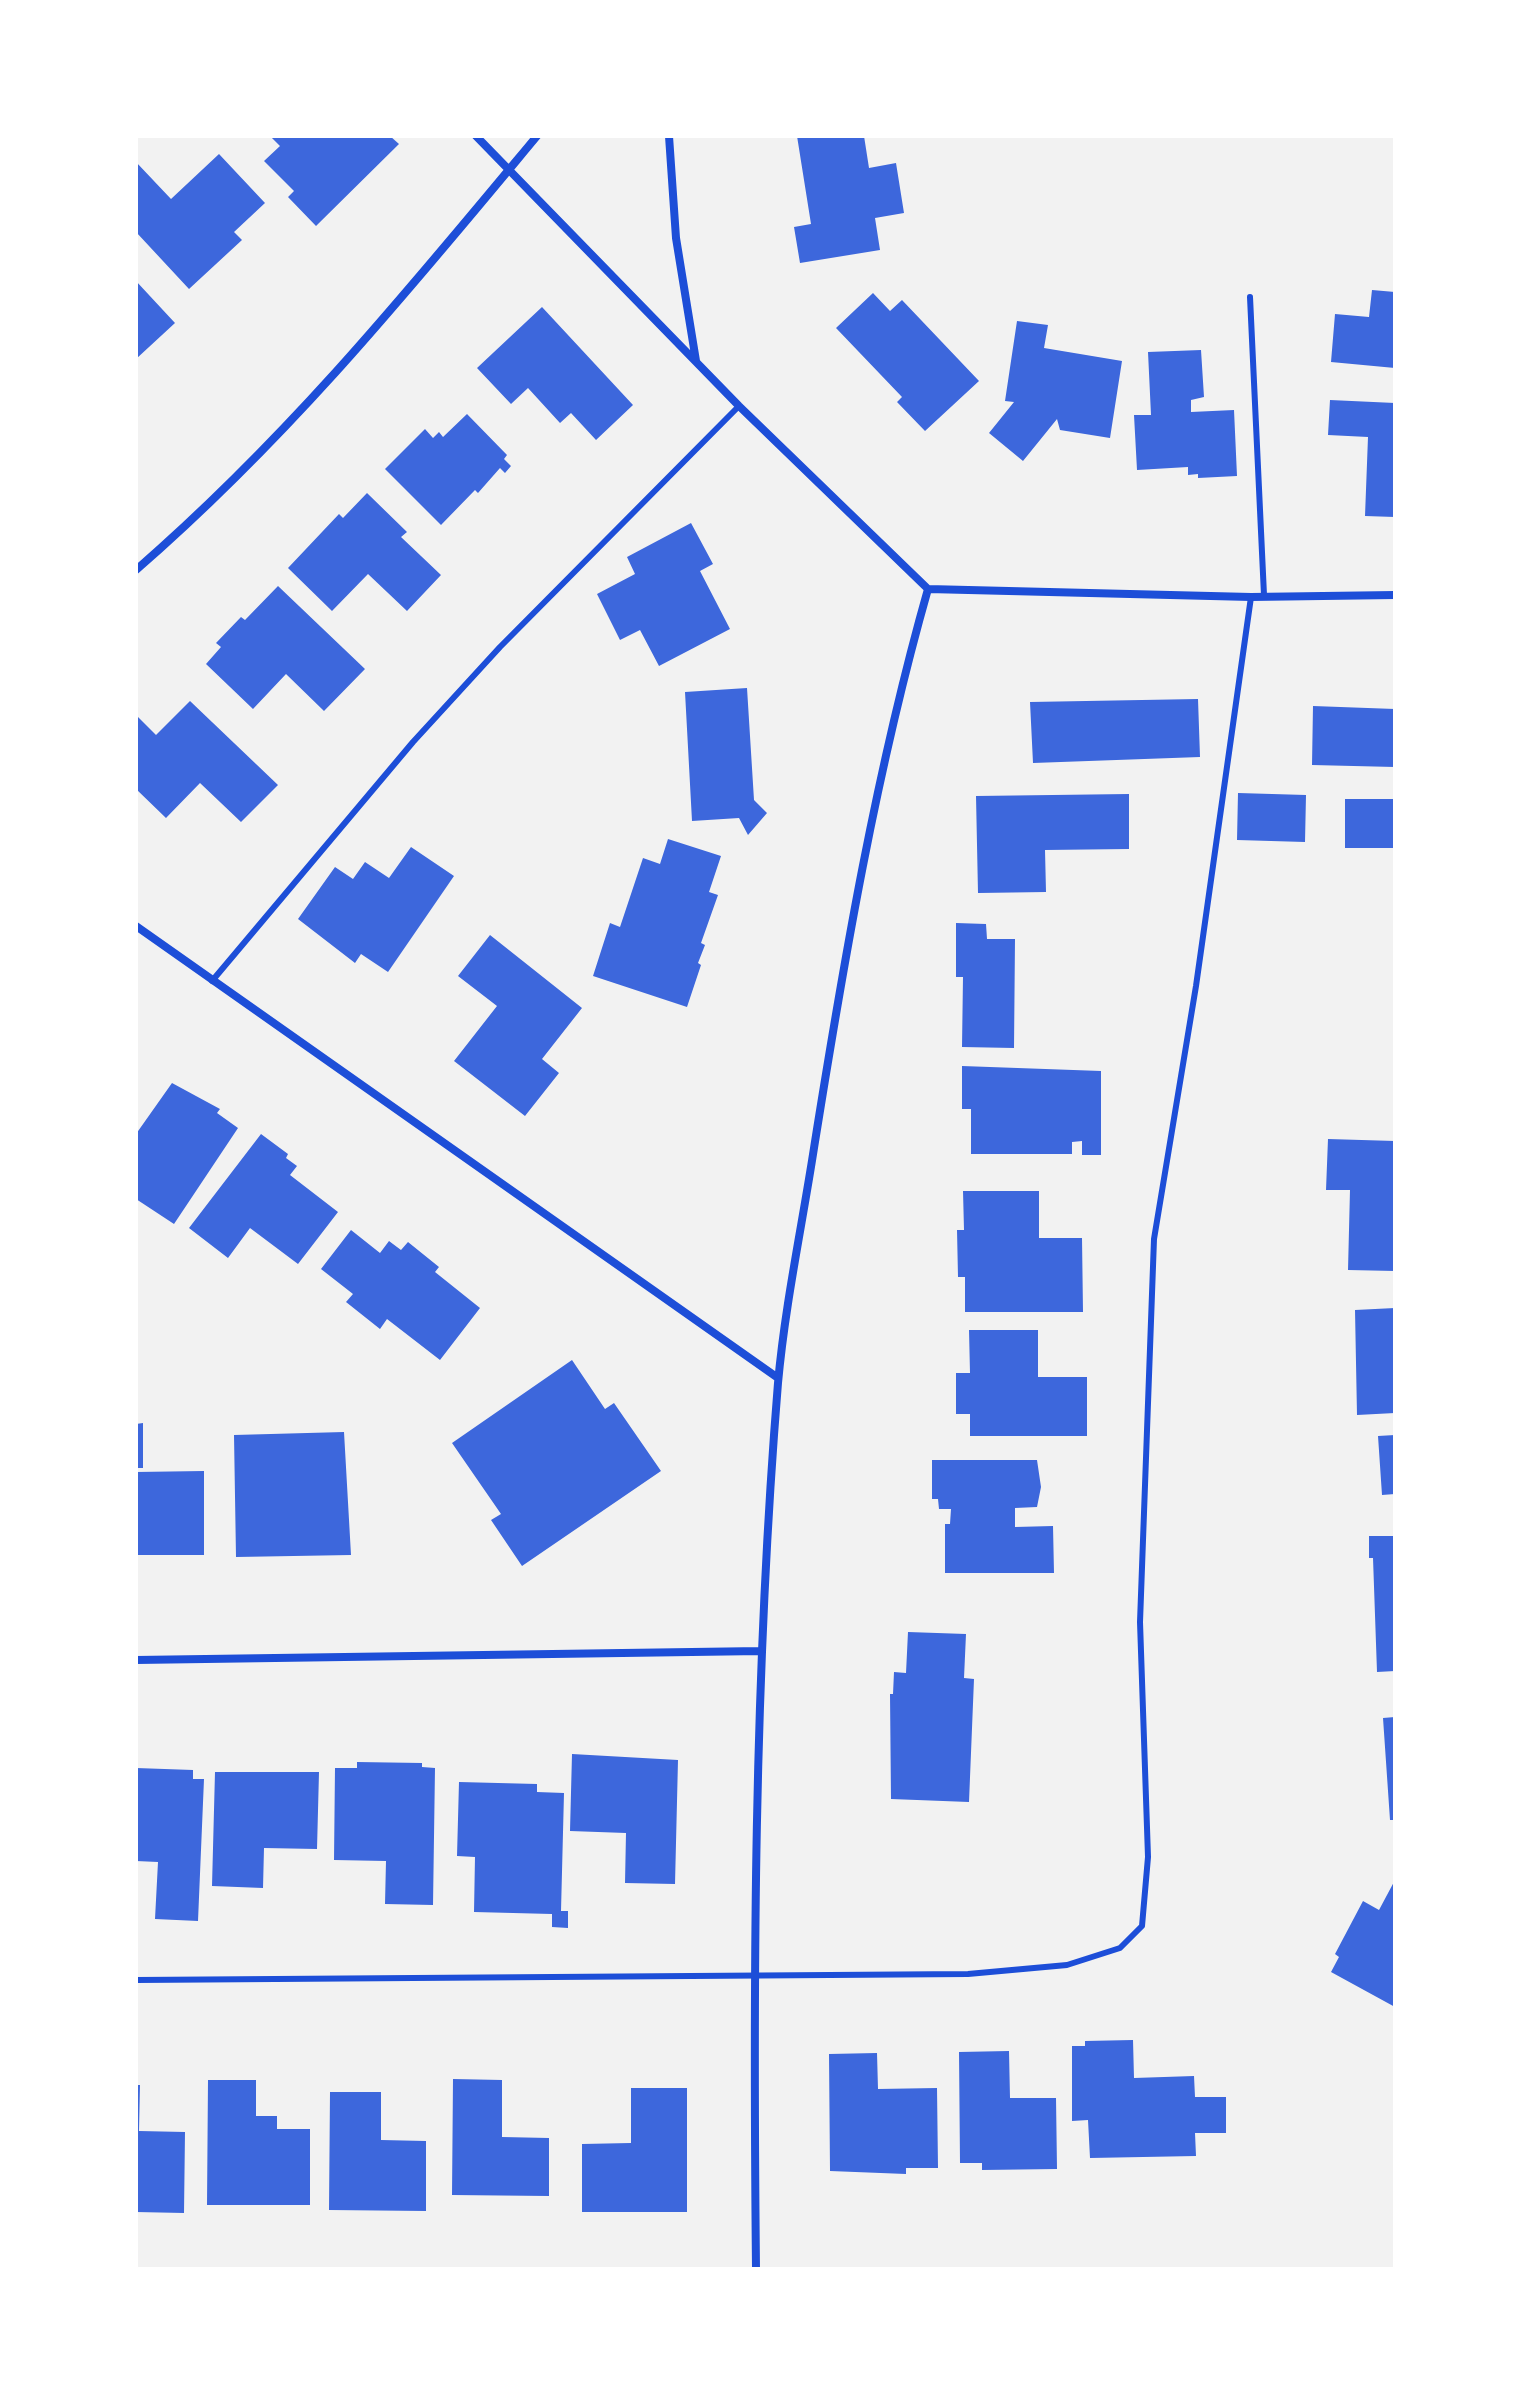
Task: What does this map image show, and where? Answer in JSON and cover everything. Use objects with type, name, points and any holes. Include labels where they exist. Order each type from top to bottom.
[{"type":"street","points":[[476,136],[739,406],[928,589],[1251,597],[1395,595]]},
{"type":"street","points":[[136,570],[196,518],[293,423],[380,326],[537,136]]},
{"type":"street","points":[[669,136],[676,238],[696,361]]},
{"type":"street","points":[[756,2269],[753,1974],[761,1651],[778,1378],[834,1020],[897,699],[928,589]]},
{"type":"street","points":[[136,926],[778,1378]]},
{"type":"street","points":[[136,1660],[761,1651]]},
{"type":"lane","points":[[1250,297],[1264,595]]},
{"type":"lane","points":[[212,981],[413,742],[500,647],[739,406]]},
{"type":"lane","points":[[136,1980],[968,1974],[1067,1965],[1120,1948],[1142,1926],[1148,1857],[1140,1622],[1154,1239],[1196,986],[1251,597]]},
{"type":"building","points":[[270,136],[390,136],[399,144],[316,226],[288,197],[294,191],[264,161],[280,146]]},
{"type":"building","points":[[797,136],[864,136],[869,168],[896,163],[904,213],[875,218],[880,250],[800,263],[794,227],[811,224]]},
{"type":"building","points":[[219,154],[265,203],[234,232],[242,240],[189,289],[136,232],[136,162],[171,199]]},
{"type":"building","points":[[136,281],[175,323],[136,359]]},
{"type":"building","points":[[1372,290],[1395,292],[1395,368],[1331,362],[1335,314],[1369,317]]},
{"type":"building","points":[[873,293],[890,311],[902,300],[979,381],[925,431],[897,402],[902,397],[836,328]]},
{"type":"building","points":[[542,307],[633,405],[596,440],[571,413],[560,423],[528,388],[511,404],[477,368]]},
{"type":"building","points":[[1017,321],[1048,325],[1044,348],[1122,361],[1110,438],[1060,430],[1057,419],[1023,461],[989,433],[1014,402],[1005,401]]},
{"type":"building","points":[[1201,350],[1204,397],[1191,400],[1191,412],[1234,410],[1237,476],[1198,478],[1198,474],[1188,475],[1188,467],[1137,470],[1134,415],[1151,415],[1148,352]]},
{"type":"building","points":[[1330,400],[1395,403],[1395,517],[1365,516],[1368,437],[1328,435]]},
{"type":"building","points":[[467,414],[507,455],[504,459],[511,466],[505,473],[500,468],[478,493],[475,490],[441,525],[385,469],[425,429],[433,438],[439,432],[443,437]]},
{"type":"building","points":[[367,493],[407,532],[401,537],[441,575],[407,611],[368,574],[332,611],[288,568],[339,514],[343,518]]},
{"type":"building","points":[[691,523],[713,564],[700,571],[730,629],[659,666],[640,630],[620,640],[597,594],[635,574],[627,557]]},
{"type":"building","points":[[278,586],[365,669],[324,711],[286,674],[253,709],[206,664],[221,647],[216,643],[241,617],[245,620]]},
{"type":"building","points":[[747,688],[754,800],[767,813],[748,835],[739,818],[692,821],[685,692]]},
{"type":"building","points":[[1198,699],[1200,757],[1033,763],[1030,702]]},
{"type":"building","points":[[190,701],[278,785],[241,822],[200,783],[166,818],[136,789],[136,715],[156,735]]},
{"type":"building","points":[[1313,706],[1395,709],[1395,767],[1312,765]]},
{"type":"building","points":[[1238,793],[1306,795],[1305,842],[1237,840]]},
{"type":"building","points":[[1129,794],[1129,849],[1045,850],[1046,892],[978,893],[976,796]]},
{"type":"building","points":[[1345,799],[1395,799],[1395,848],[1345,848]]},
{"type":"building","points":[[668,839],[721,856],[709,892],[718,895],[701,943],[705,945],[698,963],[701,965],[687,1007],[593,976],[610,923],[620,927],[643,858],[660,864]]},
{"type":"building","points":[[411,847],[454,876],[388,972],[361,954],[355,963],[298,919],[335,867],[353,879],[365,862],[389,878]]},
{"type":"building","points":[[956,923],[986,924],[987,939],[1015,939],[1014,1048],[962,1047],[963,977],[956,977]]},
{"type":"building","points":[[490,935],[582,1008],[542,1059],[559,1073],[525,1116],[454,1061],[497,1006],[458,976]]},
{"type":"building","points":[[962,1066],[1101,1071],[1101,1155],[1082,1155],[1082,1141],[1072,1142],[1072,1154],[971,1154],[971,1109],[962,1109]]},
{"type":"building","points":[[172,1083],[220,1109],[217,1113],[238,1128],[174,1224],[136,1199],[136,1134]]},
{"type":"building","points":[[261,1134],[288,1154],[286,1158],[297,1166],[290,1175],[338,1212],[298,1264],[250,1228],[228,1258],[189,1228]]},
{"type":"building","points":[[1328,1139],[1395,1141],[1395,1271],[1348,1270],[1350,1190],[1326,1190]]},
{"type":"building","points":[[963,1191],[1039,1191],[1039,1238],[1082,1238],[1083,1312],[965,1312],[965,1277],[958,1277],[957,1230],[964,1230]]},
{"type":"building","points":[[351,1230],[380,1253],[389,1241],[401,1250],[408,1242],[439,1267],[435,1272],[480,1308],[440,1360],[387,1319],[380,1329],[346,1302],[353,1294],[321,1269]]},
{"type":"building","points":[[1395,1308],[1395,1413],[1357,1415],[1355,1310]]},
{"type":"building","points":[[969,1330],[1038,1330],[1038,1377],[1087,1377],[1087,1436],[970,1436],[970,1414],[956,1414],[956,1373],[970,1373]]},
{"type":"building","points":[[572,1360],[605,1409],[614,1403],[661,1471],[522,1566],[491,1520],[501,1514],[452,1443]]},
{"type":"building","points":[[143,1423],[143,1468],[136,1468],[136,1424]]},
{"type":"building","points":[[344,1432],[351,1555],[236,1557],[234,1435]]},
{"type":"building","points":[[1395,1435],[1395,1494],[1382,1495],[1378,1436]]},
{"type":"building","points":[[932,1460],[1037,1460],[1041,1487],[1037,1507],[1015,1508],[1015,1527],[1053,1526],[1054,1573],[945,1573],[945,1524],[950,1524],[951,1509],[939,1509],[938,1499],[932,1499]]},
{"type":"building","points":[[204,1471],[204,1555],[136,1555],[136,1472]]},
{"type":"building","points":[[1369,1536],[1395,1536],[1395,1671],[1377,1672],[1373,1558],[1369,1558]]},
{"type":"building","points":[[908,1632],[966,1634],[964,1678],[974,1679],[969,1802],[891,1799],[890,1694],[893,1694],[894,1672],[906,1673]]},
{"type":"building","points":[[1395,1717],[1395,1820],[1390,1820],[1383,1718]]},
{"type":"building","points":[[572,1754],[678,1760],[675,1884],[625,1883],[626,1833],[570,1831]]},
{"type":"building","points":[[357,1762],[422,1763],[422,1767],[435,1768],[433,1905],[385,1904],[386,1861],[334,1860],[335,1768],[357,1768]]},
{"type":"building","points":[[136,1768],[193,1770],[193,1779],[204,1779],[198,1921],[155,1919],[158,1862],[136,1861]]},
{"type":"building","points":[[215,1772],[319,1772],[317,1849],[264,1848],[263,1888],[212,1886]]},
{"type":"building","points":[[459,1782],[537,1784],[537,1792],[564,1793],[561,1911],[568,1911],[568,1928],[552,1927],[552,1914],[474,1912],[475,1857],[457,1856]]},
{"type":"building","points":[[1395,1880],[1395,2007],[1331,1972],[1339,1957],[1335,1954],[1363,1901],[1379,1910]]},
{"type":"building","points":[[1133,2040],[1134,2078],[1194,2076],[1195,2097],[1226,2097],[1226,2133],[1195,2133],[1196,2156],[1090,2158],[1088,2120],[1072,2121],[1072,2046],[1085,2046],[1085,2041]]},
{"type":"building","points":[[1009,2051],[1010,2098],[1056,2098],[1057,2169],[982,2170],[982,2163],[960,2163],[959,2052]]},
{"type":"building","points":[[877,2053],[878,2089],[937,2088],[938,2168],[906,2168],[906,2174],[830,2171],[829,2054]]},
{"type":"building","points":[[453,2079],[502,2080],[502,2137],[549,2138],[549,2196],[452,2195]]},
{"type":"building","points":[[208,2080],[256,2080],[256,2116],[277,2116],[277,2129],[310,2129],[310,2205],[207,2205]]},
{"type":"building","points":[[136,2085],[140,2085],[139,2131],[185,2132],[184,2213],[136,2212]]},
{"type":"building","points":[[631,2088],[687,2088],[687,2212],[582,2212],[582,2144],[631,2143]]},
{"type":"building","points":[[330,2092],[381,2092],[381,2140],[426,2141],[426,2211],[329,2210]]}]
